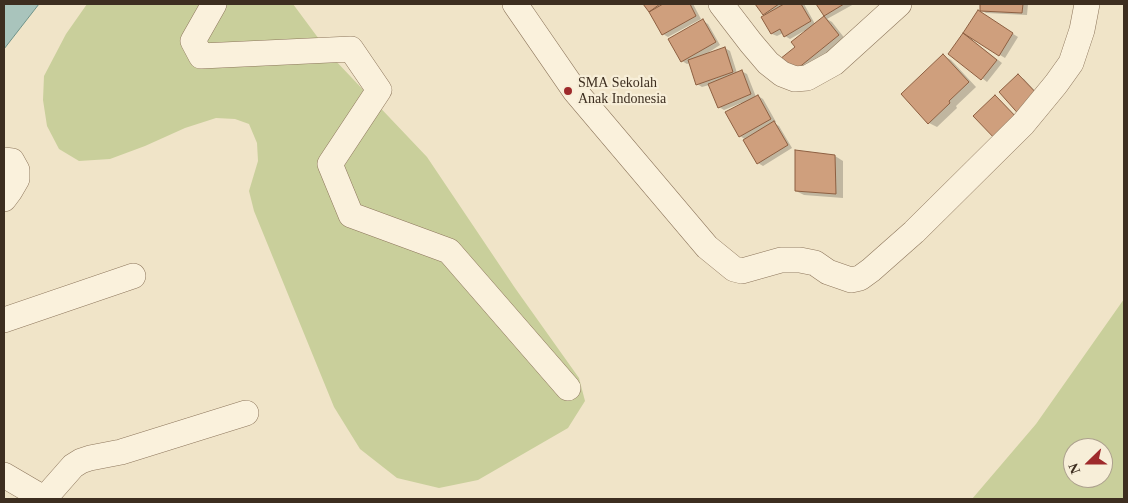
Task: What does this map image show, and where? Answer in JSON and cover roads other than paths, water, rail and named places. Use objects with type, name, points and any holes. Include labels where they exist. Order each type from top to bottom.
[{"type":"street","points":[[214,4],[193,41],[202,56],[351,49],[380,90],[330,164],[350,215],[449,251],[568,388]]},
{"type":"street","points":[[515,4],[575,91],[707,247],[734,270],[749,270],[781,260],[800,260],[814,263],[828,272],[851,280],[860,278],[871,270],[914,232],[1022,124],[1056,84],[1071,62],[1082,30],[1088,4]]},
{"type":"street","points":[[721,4],[768,63],[782,74],[795,79],[807,78],[834,63],[900,4]]},
{"type":"street","points":[[4,160],[12,161],[17,170],[17,179],[4,199]]},
{"type":"street","points":[[4,320],[133,276]]},
{"type":"street","points":[[4,475],[44,499],[73,466],[81,461],[121,452],[246,413]]},
{"type":"water","points":[[4,4],[39,4],[4,49]]},
{"type":"place","name":"SMA Sekolah Anak Indonesia","points":[[568,91]]}]
